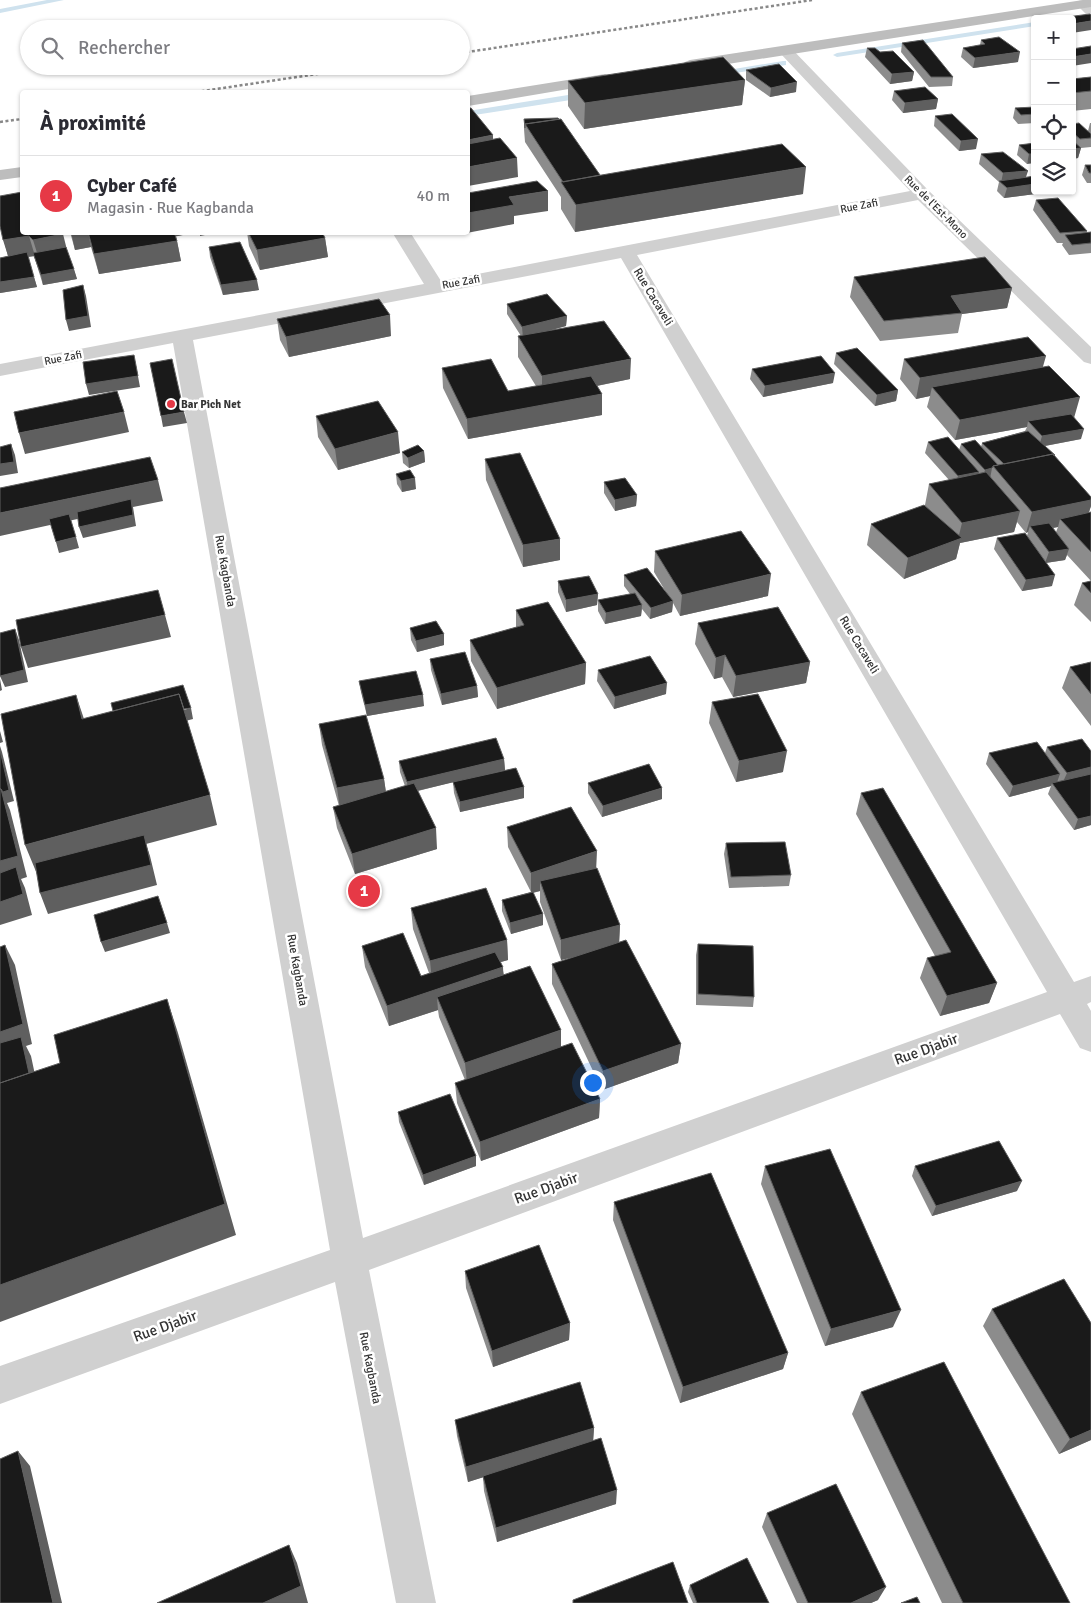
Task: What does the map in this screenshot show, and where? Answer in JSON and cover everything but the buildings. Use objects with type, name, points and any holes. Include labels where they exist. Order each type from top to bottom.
[{"type":"street","points":[[673,68],[1088,6]]},
{"type":"street","name":"Rue de l'Est-Mono","points":[[785,50],[922,194],[1091,358]]},
{"type":"street","points":[[470,101],[617,77]]},
{"type":"street","points":[[0,175],[20,172]]},
{"type":"street","name":"Rue Zafi","points":[[0,370],[922,194]]},
{"type":"street","points":[[403,235],[435,286]]},
{"type":"street","name":"Rue Cacaveli","points":[[626,252],[1079,993],[1091,1039]]},
{"type":"street","name":"Rue Kagbanda","points":[[182,336],[349,1260],[416,1603]]},
{"type":"street","name":"Rue Djabir","points":[[0,1385],[349,1260],[1079,993]]},
{"type":"waterway","points":[[0,11],[60,0]]},
{"type":"waterway","points":[[837,55],[1031,25]]},
{"type":"waterway","points":[[716,74],[783,63]]},
{"type":"waterway","points":[[470,114],[587,95]]},
{"type":"railway","points":[[470,52],[812,0]]},
{"type":"railway","points":[[209,90],[310,75]]},
{"type":"railway","points":[[0,122],[20,119]]},
{"type":"place","name":"Bar Pich Net","points":[[171,404]]},
{"type":"place","name":"Cyber Café","points":[[364,891]]}]
